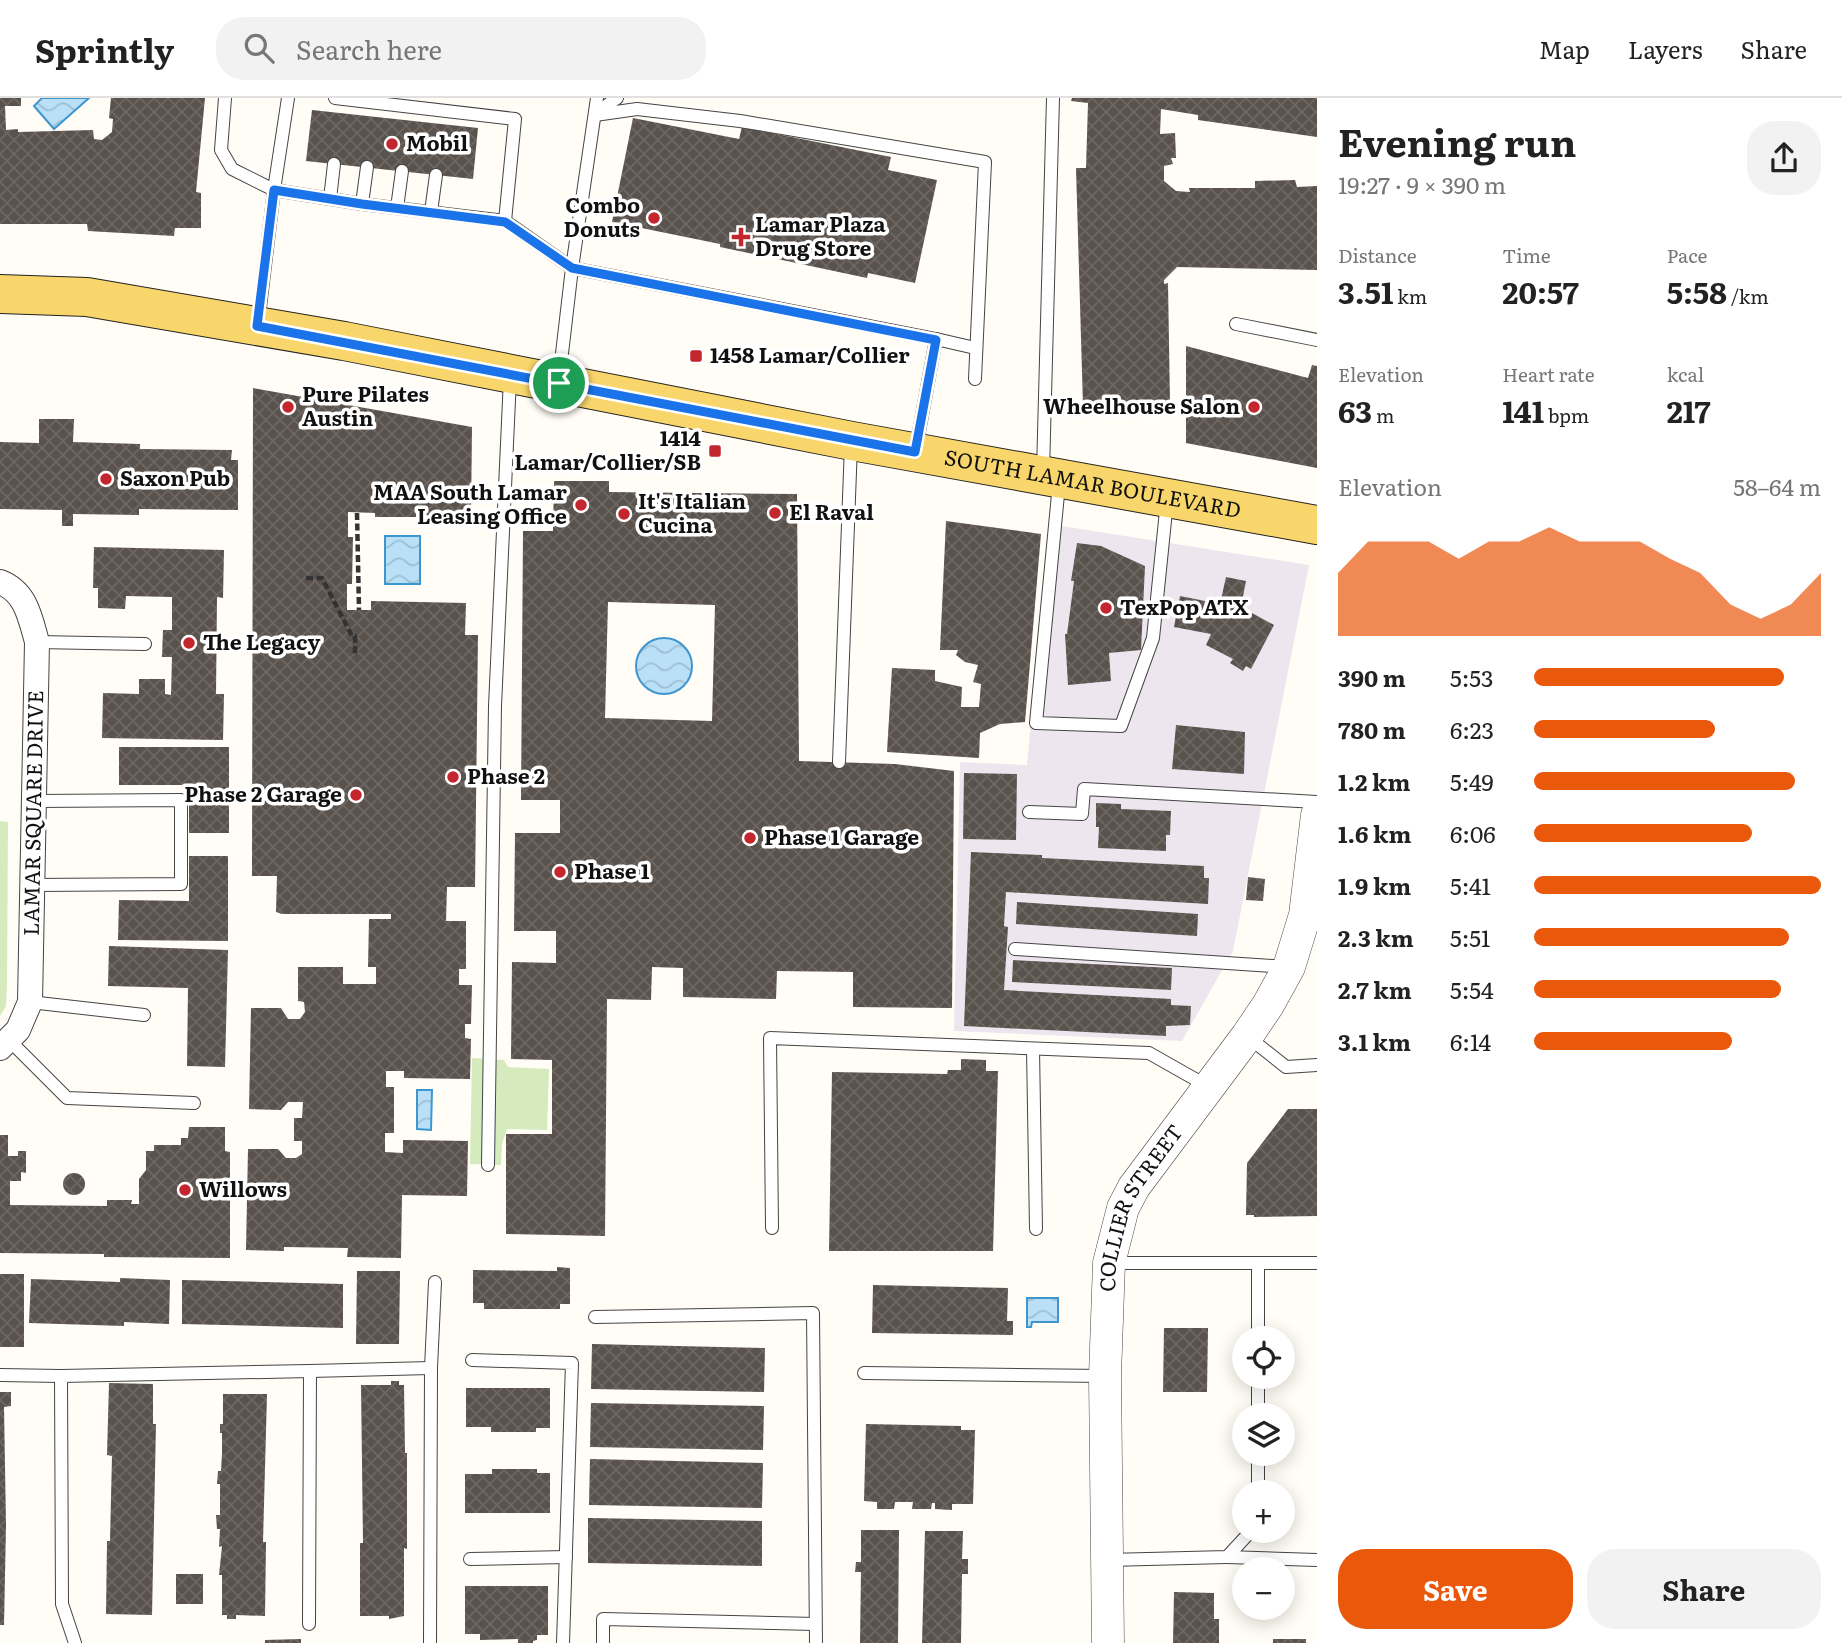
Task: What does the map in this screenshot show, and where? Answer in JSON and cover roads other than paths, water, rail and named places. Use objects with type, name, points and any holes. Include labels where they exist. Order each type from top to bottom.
[{"type":"main road","name":"SOUTH LAMAR BOULEVARD","points":[[0,294],[87,297],[257,326],[852,441],[1317,525]]},
{"type":"street","name":"LAMAR SQUARE DRIVE","points":[[0,582],[11,586],[27,605],[37,642],[30,1002],[18,1030],[4,1044]]},
{"type":"street","name":"COLLIER STREET","points":[[1108,1643],[1105,1376],[1109,1263],[1123,1208],[1134,1187],[1247,1036],[1289,967],[1305,915],[1317,815]]},
{"type":"lane","points":[[225,98],[221,150],[232,169],[274,190],[505,222],[572,268],[975,348]]},
{"type":"lane","points":[[257,326],[288,98]]},
{"type":"lane","points":[[335,98],[376,103],[411,114],[447,118],[515,119],[505,222]]},
{"type":"lane","points":[[559,383],[572,268],[597,98]]},
{"type":"lane","points":[[595,115],[617,98]]},
{"type":"lane","points":[[1053,98],[1052,477],[1036,723],[1121,726],[1153,638],[1167,498]]},
{"type":"lane","points":[[341,113],[343,99]]},
{"type":"lane","points":[[373,117],[376,103]]},
{"type":"lane","points":[[595,115],[637,109],[714,118],[985,162],[975,379]]},
{"type":"lane","points":[[330,199],[334,164]]},
{"type":"lane","points":[[362,204],[367,167]]},
{"type":"lane","points":[[397,208],[401,171]]},
{"type":"lane","points":[[431,212],[436,175]]},
{"type":"lane","points":[[1236,324],[1317,340]]},
{"type":"lane","points":[[915,452],[936,340]]},
{"type":"lane","points":[[488,1165],[495,706],[510,374]]},
{"type":"lane","points":[[839,762],[852,441]]},
{"type":"lane","points":[[37,642],[145,643]]},
{"type":"lane","points":[[1029,812],[1082,814],[1084,789],[1317,802]]},
{"type":"lane","points":[[32,885],[181,884],[181,800],[34,801]]},
{"type":"lane","points":[[1014,949],[1289,967]]},
{"type":"lane","points":[[30,1002],[144,1015]]},
{"type":"lane","points":[[1247,1036],[1286,1067],[1317,1065]]},
{"type":"lane","points":[[772,1228],[770,1038],[1149,1053],[1209,1087]]},
{"type":"lane","points":[[4,1044],[67,1098],[194,1103]]},
{"type":"lane","points":[[1034,1049],[1036,1229]]},
{"type":"lane","points":[[1109,1263],[1317,1264]]},
{"type":"lane","points":[[1258,1263],[1258,1326]]},
{"type":"lane","points":[[430,1643],[435,1282]]},
{"type":"lane","points":[[596,1317],[813,1313],[816,1643]]},
{"type":"lane","points":[[472,1360],[572,1363],[563,1643]]},
{"type":"lane","points":[[0,1375],[432,1368]]},
{"type":"lane","points":[[309,1624],[310,1371]]},
{"type":"lane","points":[[864,1373],[1105,1376]]},
{"type":"lane","points":[[61,1376],[62,1604],[75,1643]]},
{"type":"lane","points":[[1227,1557],[1240,1543]]},
{"type":"lane","points":[[470,1559],[566,1557]]},
{"type":"lane","points":[[1107,1560],[1227,1557],[1317,1560]]},
{"type":"lane","points":[[603,1643],[603,1619],[815,1624]]},
{"type":"water","points":[[42,98],[89,98],[54,129],[34,106]]},
{"type":"water","points":[[385,536],[420,536],[420,584],[385,584]]},
{"type":"water","points":[[659,638],[669,638],[684,646],[690,655],[690,677],[684,686],[669,694],[659,694],[641,682],[636,671],[636,661],[648,643]]},
{"type":"water","points":[[417,1090],[432,1090],[431,1130],[417,1129]]},
{"type":"water","points":[[1027,1298],[1058,1298],[1058,1322],[1032,1322],[1031,1327],[1027,1327]]},
{"type":"place","name":"Mobil","points":[[392,144]]},
{"type":"place","name":"Combo Donuts","points":[[654,218]]},
{"type":"place","name":"Lamar Plaza Drug Store","points":[[741,237]]},
{"type":"place","name":"1458 Lamar/Collier","points":[[696,356]]},
{"type":"place","name":"Pure Pilates Austin","points":[[288,407]]},
{"type":"place","name":"Wheelhouse Salon","points":[[1254,407]]},
{"type":"place","name":"1414 Lamar/Collier/SB","points":[[715,451]]},
{"type":"place","name":"Saxon Pub","points":[[106,479]]},
{"type":"place","name":"MAA South Lamar Leasing Office","points":[[581,505]]},
{"type":"place","name":"El Raval","points":[[775,513]]},
{"type":"place","name":"It's Italian Cucina","points":[[624,514]]},
{"type":"place","name":"TexPop ATX","points":[[1106,608]]},
{"type":"place","name":"The Legacy","points":[[189,643]]},
{"type":"place","name":"Phase 2","points":[[453,777]]},
{"type":"place","name":"Phase 2 Garage","points":[[356,795]]},
{"type":"place","name":"Phase 1 Garage","points":[[750,838]]},
{"type":"place","name":"Phase 1","points":[[560,872]]},
{"type":"place","name":"Willows","points":[[185,1190]]}]
